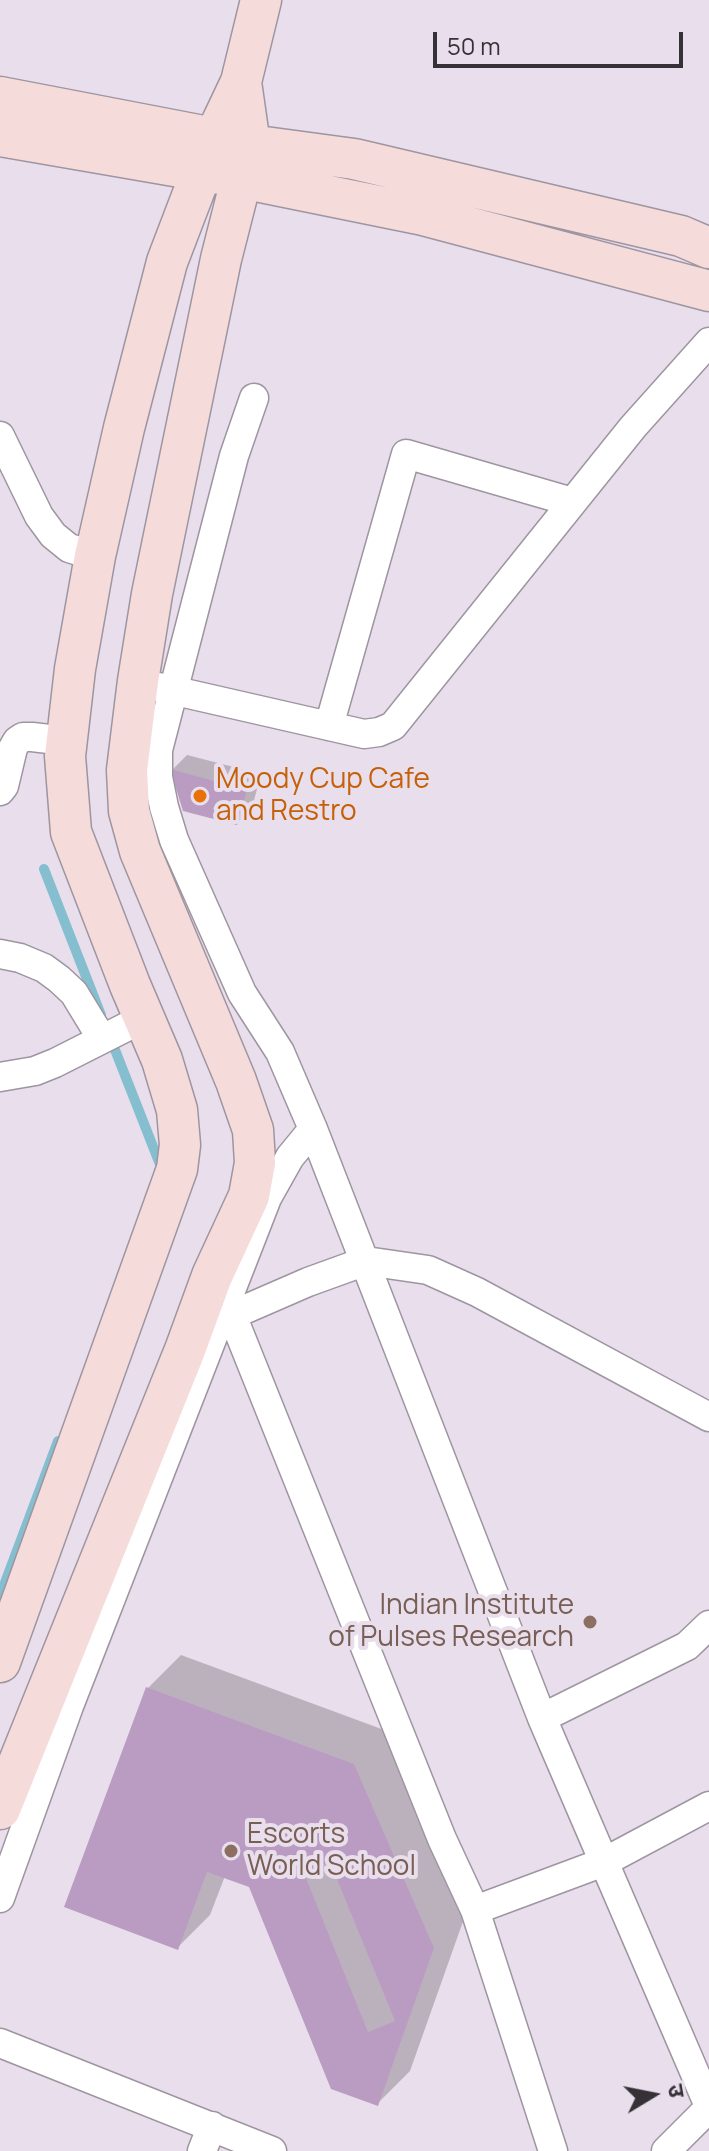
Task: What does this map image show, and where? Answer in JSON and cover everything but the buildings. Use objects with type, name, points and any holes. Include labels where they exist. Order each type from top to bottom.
[{"type":"street","points":[[261,0],[241,82],[227,159],[221,259],[152,594],[158,763],[164,807],[174,840],[242,993],[280,1052],[313,1129],[542,1718],[709,2107],[666,2151]]},
{"type":"street","points":[[0,97],[709,291]]},
{"type":"street","points":[[0,136],[227,159],[354,159],[681,236],[709,248]]},
{"type":"street","points":[[0,1662],[177,1169],[180,1145],[177,1110],[162,1060],[71,832],[65,756],[75,669],[95,556],[167,262],[227,159]]},
{"type":"street","points":[[155,686],[364,734],[393,726],[633,427],[709,342]]},
{"type":"street","points":[[0,1809],[179,1365],[223,1298],[255,1163],[253,1130],[236,1081],[140,851],[129,811],[127,770],[254,398]]},
{"type":"street","points":[[0,436],[39,516],[53,535],[69,548],[95,556]]},
{"type":"street","points":[[329,726],[406,454],[572,502]]},
{"type":"street","points":[[0,791],[17,741],[32,737],[66,741]]},
{"type":"street","points":[[0,954],[44,968],[59,979],[74,993],[102,1039]]},
{"type":"street","points":[[0,1077],[35,1071],[144,1018]]},
{"type":"street","points":[[0,1898],[223,1298],[276,1177],[313,1129]]},
{"type":"street","points":[[223,1298],[308,1282],[366,1261],[428,1270],[489,1299],[709,1417]]},
{"type":"street","points":[[223,1298],[442,1839],[475,1910],[553,2151]]},
{"type":"street","points":[[542,1718],[687,1646],[709,1625]]},
{"type":"street","points":[[475,1910],[604,1862],[709,1806]]},
{"type":"street","points":[[0,2043],[207,2139],[272,2151]]},
{"type":"waterway","points":[[44,869],[101,1015]]},
{"type":"waterway","points":[[110,1037],[161,1167],[159,1171]]},
{"type":"waterway","points":[[0,1596],[58,1441]]},
{"type":"place","name":"Moody Cup Cafe and Restro","points":[[200,796]]},
{"type":"place","name":"Indian Institute of Pulses Research","points":[[590,1622]]},
{"type":"place","name":"Escorts World School","points":[[231,1851]]}]
